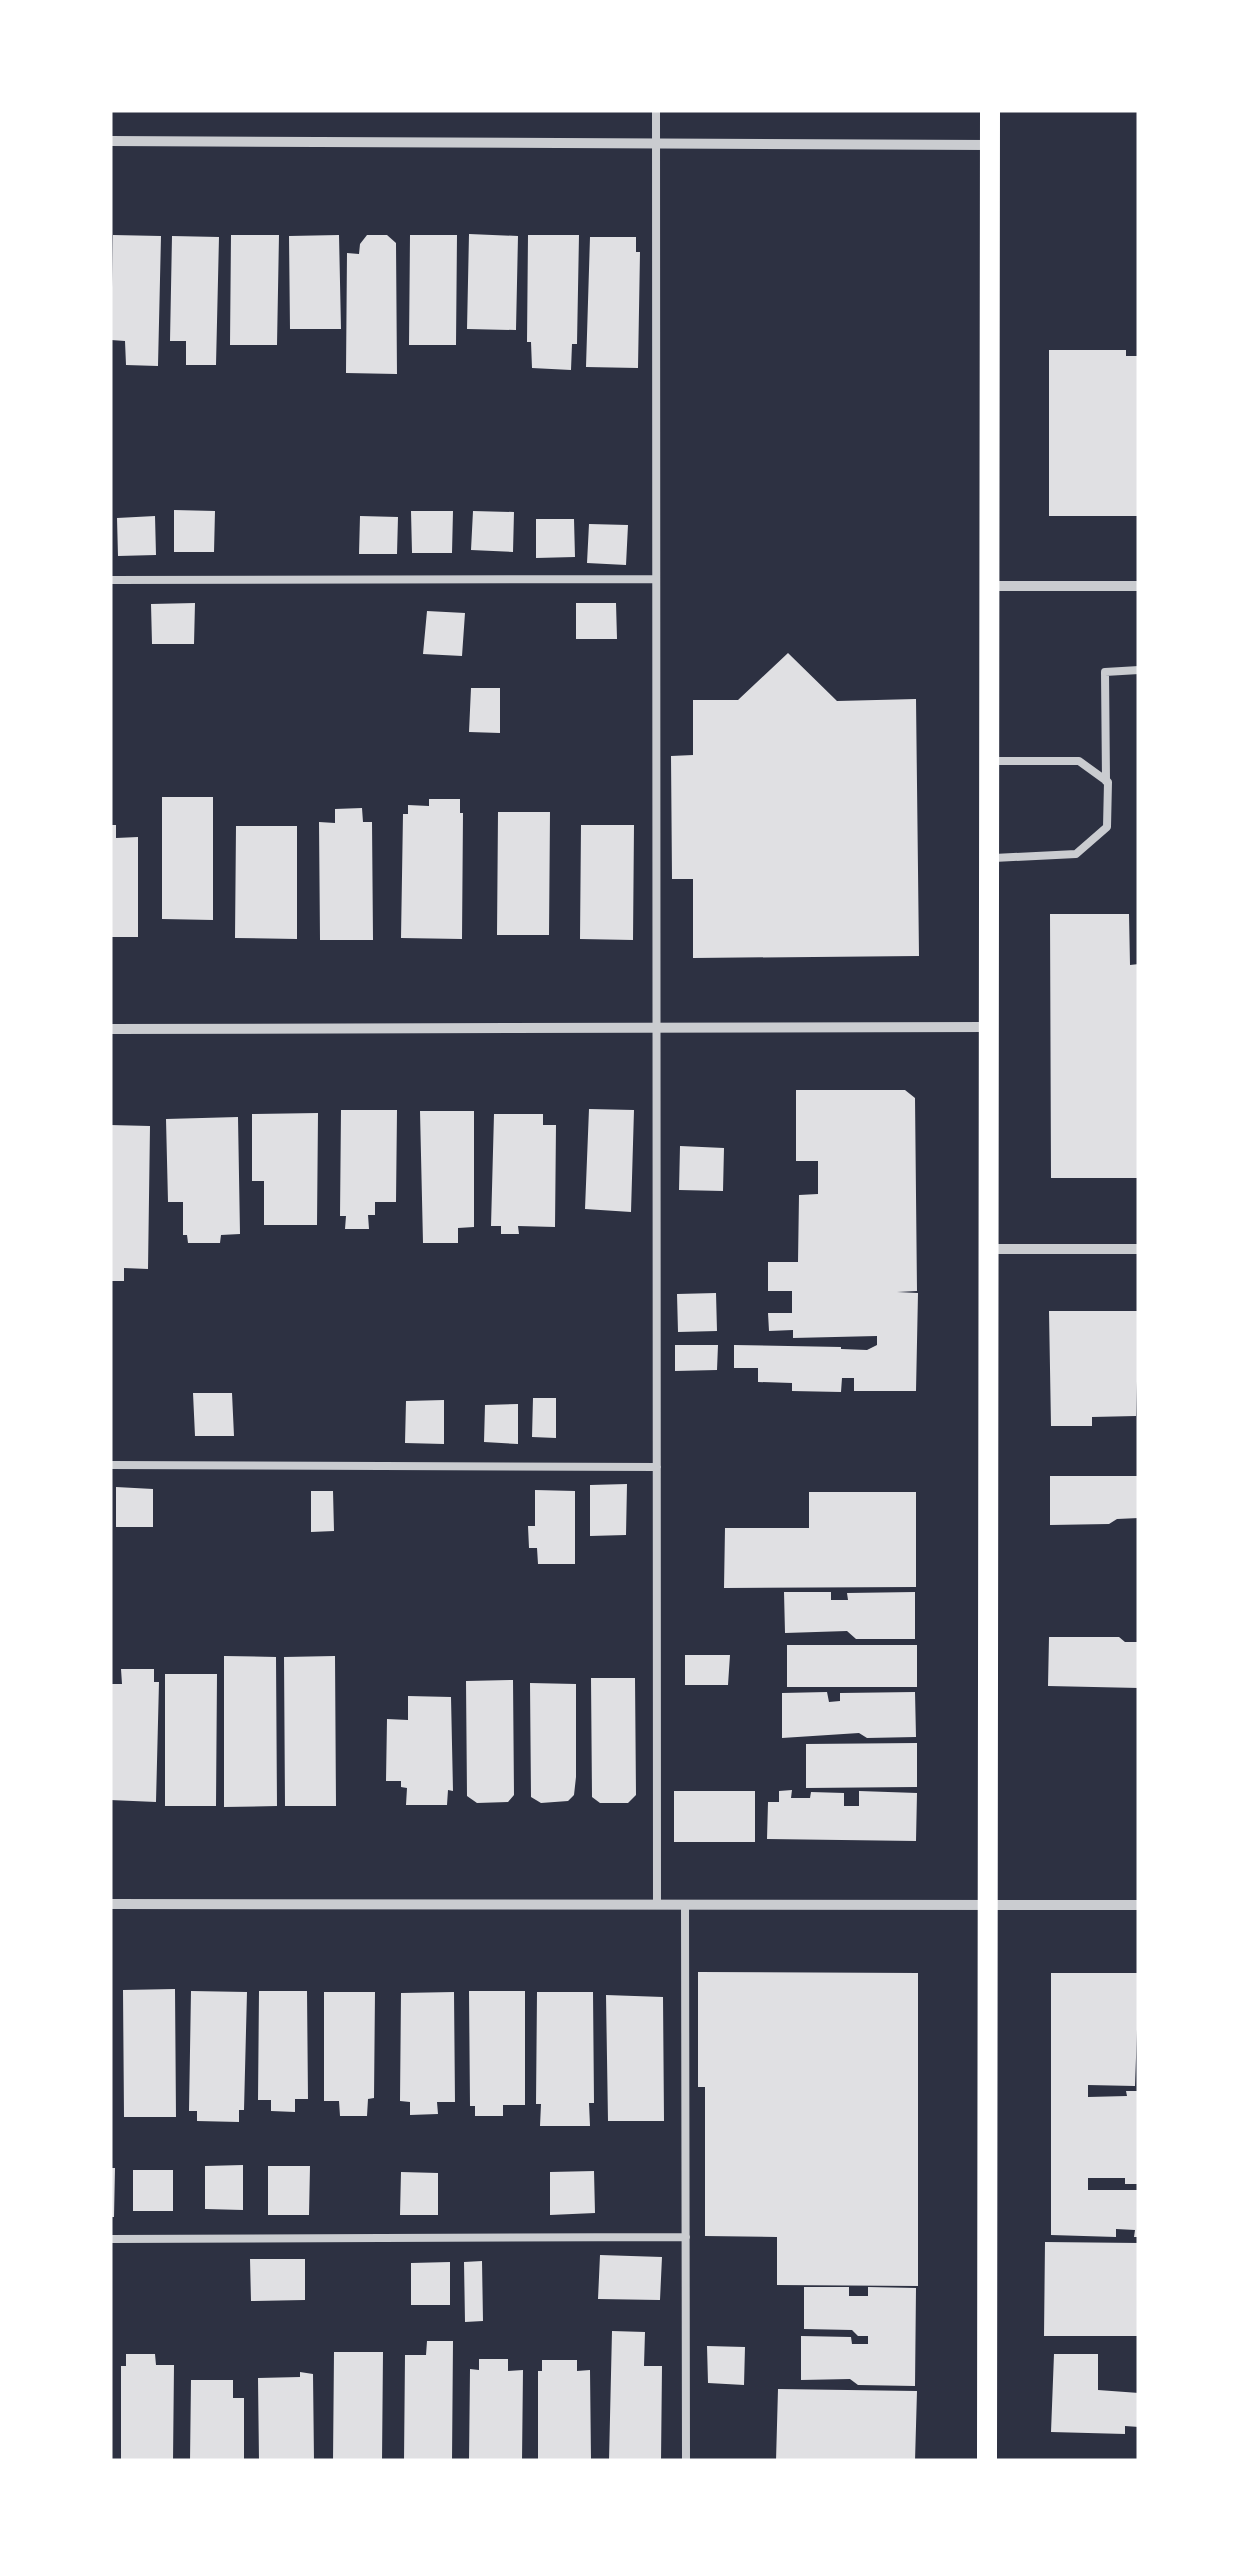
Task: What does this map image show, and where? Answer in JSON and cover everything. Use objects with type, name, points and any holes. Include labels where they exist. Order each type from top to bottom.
[{"type":"main road","points":[[987,2461],[990,110]]},
{"type":"street","points":[[110,141],[990,145]]},
{"type":"street","points":[[990,586],[1139,586]]},
{"type":"street","points":[[110,1030],[989,1027]]},
{"type":"street","points":[[989,1249],[1139,1249]]},
{"type":"street","points":[[110,1904],[1139,1905]]},
{"type":"lane","points":[[656,110],[657,1905]]},
{"type":"lane","points":[[110,580],[656,579]]},
{"type":"lane","points":[[989,858],[1076,854],[1107,827],[1105,672],[1139,670]]},
{"type":"lane","points":[[989,762],[1079,761],[1106,781]]},
{"type":"lane","points":[[110,1465],[657,1466]]},
{"type":"lane","points":[[686,1905],[686,2461]]},
{"type":"lane","points":[[110,2239],[686,2236]]},
{"type":"building","points":[[469,234],[518,236],[516,330],[467,329]]},
{"type":"building","points":[[113,235],[161,236],[158,366],[126,365],[125,341],[111,340]]},
{"type":"building","points":[[231,235],[279,235],[277,345],[230,345]]},
{"type":"building","points":[[339,235],[341,329],[290,329],[289,236]]},
{"type":"building","points":[[367,235],[387,235],[396,243],[397,374],[346,373],[347,253],[359,254]]},
{"type":"building","points":[[410,235],[457,235],[456,345],[409,345]]},
{"type":"building","points":[[528,235],[579,235],[577,344],[572,344],[571,370],[532,368],[531,342],[527,342]]},
{"type":"building","points":[[172,236],[219,237],[216,365],[186,365],[186,341],[170,341]]},
{"type":"building","points":[[590,237],[636,237],[636,252],[640,252],[638,368],[586,367]]},
{"type":"building","points":[[1049,350],[1126,350],[1126,356],[1139,356],[1139,516],[1049,516]]},
{"type":"building","points":[[174,510],[215,511],[214,552],[174,552]]},
{"type":"building","points":[[411,511],[453,511],[452,553],[412,553]]},
{"type":"building","points":[[473,511],[514,512],[513,552],[471,550]]},
{"type":"building","points":[[155,516],[156,555],[118,556],[117,518]]},
{"type":"building","points":[[360,516],[398,517],[397,554],[359,554]]},
{"type":"building","points":[[536,519],[574,519],[575,557],[536,558]]},
{"type":"building","points":[[589,524],[628,525],[626,565],[587,563]]},
{"type":"building","points":[[195,603],[194,644],[152,644],[151,604]]},
{"type":"building","points":[[576,603],[616,603],[617,639],[576,639]]},
{"type":"building","points":[[427,611],[465,613],[462,656],[423,654]]},
{"type":"building","points":[[788,653],[837,701],[916,699],[919,956],[693,958],[693,879],[672,879],[671,756],[693,755],[693,700],[738,700]]},
{"type":"building","points":[[471,688],[500,688],[500,733],[469,732]]},
{"type":"building","points":[[162,797],[213,797],[213,920],[162,919]]},
{"type":"building","points":[[429,799],[460,799],[462,939],[401,938],[403,814],[408,814],[408,805],[429,806]]},
{"type":"building","points":[[362,808],[363,822],[372,822],[373,940],[320,940],[319,822],[335,823],[335,809]]},
{"type":"building","points":[[498,812],[550,812],[549,935],[497,935]]},
{"type":"building","points":[[110,825],[116,825],[116,838],[138,837],[138,937],[110,937]]},
{"type":"building","points":[[581,825],[634,825],[633,940],[580,939]]},
{"type":"building","points":[[236,826],[297,826],[297,939],[235,938]]},
{"type":"building","points":[[1050,914],[1129,914],[1130,965],[1139,964],[1139,1178],[1051,1178]]},
{"type":"building","points":[[796,1090],[905,1090],[915,1098],[917,1291],[897,1292],[918,1293],[916,1391],[854,1391],[854,1378],[842,1378],[841,1392],[792,1391],[792,1383],[758,1382],[758,1368],[734,1368],[734,1345],[867,1350],[877,1345],[877,1336],[793,1338],[793,1330],[769,1331],[768,1313],[792,1313],[792,1291],[768,1291],[768,1262],[798,1262],[799,1195],[818,1194],[818,1161],[796,1161]]},
{"type":"building","points":[[589,1109],[634,1110],[631,1212],[585,1209]]},
{"type":"building","points":[[341,1110],[397,1110],[396,1202],[375,1202],[375,1215],[368,1215],[369,1229],[345,1229],[346,1216],[340,1216]]},
{"type":"building","points":[[420,1111],[474,1111],[474,1227],[458,1228],[458,1243],[423,1243]]},
{"type":"building","points":[[318,1113],[317,1225],[264,1225],[264,1181],[252,1181],[252,1114]]},
{"type":"building","points":[[494,1114],[543,1114],[543,1125],[556,1125],[555,1227],[518,1226],[519,1234],[501,1234],[501,1226],[491,1226]]},
{"type":"building","points":[[238,1117],[240,1234],[221,1235],[220,1243],[188,1243],[187,1235],[183,1235],[183,1202],[168,1202],[166,1119]]},
{"type":"building","points":[[110,1125],[150,1126],[148,1269],[124,1268],[124,1281],[110,1281]]},
{"type":"building","points":[[680,1146],[724,1148],[723,1191],[679,1190]]},
{"type":"building","points":[[716,1293],[717,1331],[678,1332],[677,1294]]},
{"type":"building","points":[[1049,1311],[1139,1311],[1136,1416],[1092,1417],[1092,1426],[1051,1426]]},
{"type":"building","points":[[675,1345],[718,1345],[717,1370],[675,1371]]},
{"type":"building","points":[[193,1393],[232,1393],[234,1436],[195,1436]]},
{"type":"building","points":[[533,1398],[556,1398],[556,1438],[532,1437]]},
{"type":"building","points":[[444,1400],[444,1444],[405,1443],[406,1401]]},
{"type":"building","points":[[518,1404],[518,1444],[484,1442],[485,1405]]},
{"type":"building","points":[[1050,1476],[1139,1476],[1139,1518],[1117,1519],[1109,1524],[1050,1525]]},
{"type":"building","points":[[627,1484],[626,1535],[590,1536],[590,1485]]},
{"type":"building","points":[[116,1487],[153,1489],[153,1527],[116,1527]]},
{"type":"building","points":[[535,1490],[575,1491],[575,1564],[538,1564],[537,1548],[529,1548],[528,1526],[535,1526]]},
{"type":"building","points":[[311,1491],[333,1491],[334,1531],[311,1532]]},
{"type":"building","points":[[809,1492],[916,1492],[916,1587],[724,1588],[725,1528],[809,1528]]},
{"type":"building","points":[[784,1592],[831,1592],[831,1600],[848,1600],[847,1593],[915,1592],[915,1639],[856,1639],[847,1631],[785,1633]]},
{"type":"building","points":[[1049,1637],[1119,1637],[1125,1642],[1139,1642],[1139,1688],[1048,1686]]},
{"type":"building","points":[[787,1645],[917,1645],[917,1687],[787,1687]]},
{"type":"building","points":[[685,1655],[730,1655],[728,1685],[685,1685]]},
{"type":"building","points":[[224,1656],[276,1657],[277,1806],[224,1807]]},
{"type":"building","points":[[335,1656],[336,1806],[285,1806],[284,1657]]},
{"type":"building","points":[[121,1669],[154,1669],[154,1682],[159,1682],[156,1802],[110,1800],[110,1684],[122,1684]]},
{"type":"building","points":[[165,1674],[217,1674],[216,1806],[165,1806]]},
{"type":"building","points":[[591,1678],[635,1678],[636,1795],[628,1803],[600,1803],[592,1797]]},
{"type":"building","points":[[513,1680],[514,1795],[508,1802],[477,1803],[467,1796],[466,1681]]},
{"type":"building","points":[[530,1683],[576,1684],[576,1777],[574,1795],[568,1801],[541,1803],[531,1797]]},
{"type":"building","points":[[827,1692],[829,1702],[840,1701],[840,1693],[915,1692],[916,1737],[867,1738],[859,1733],[782,1738],[782,1693]]},
{"type":"building","points":[[408,1696],[451,1697],[453,1791],[448,1790],[447,1805],[406,1805],[407,1788],[401,1787],[401,1781],[386,1781],[387,1719],[408,1720]]},
{"type":"building","points":[[917,1743],[917,1787],[806,1788],[806,1744]]},
{"type":"building","points":[[792,1790],[791,1798],[810,1798],[811,1792],[844,1793],[844,1806],[859,1806],[859,1791],[917,1793],[916,1841],[767,1839],[768,1802],[779,1802],[779,1791]]},
{"type":"building","points":[[674,1791],[755,1791],[755,1842],[674,1842]]},
{"type":"building","points":[[698,1972],[918,1973],[918,2286],[777,2285],[777,2237],[705,2236],[705,2087],[698,2087]]},
{"type":"building","points":[[1051,1973],[1139,1973],[1135,2086],[1088,2085],[1088,2097],[1127,2096],[1126,2091],[1139,2091],[1139,2184],[1125,2184],[1125,2178],[1088,2178],[1088,2190],[1139,2190],[1139,2237],[1134,2237],[1135,2230],[1116,2229],[1116,2237],[1051,2235]]},
{"type":"building","points":[[175,1989],[176,2117],[124,2117],[123,1990]]},
{"type":"building","points":[[191,1991],[247,1992],[244,2110],[239,2110],[239,2122],[197,2121],[197,2111],[189,2111]]},
{"type":"building","points":[[259,1991],[307,1991],[308,2099],[295,2099],[295,2112],[271,2111],[271,2100],[258,2100]]},
{"type":"building","points":[[469,1991],[525,1991],[525,2105],[503,2105],[503,2116],[475,2116],[475,2106],[470,2106]]},
{"type":"building","points":[[324,1992],[375,1992],[374,2098],[368,2099],[367,2116],[340,2116],[339,2101],[324,2101]]},
{"type":"building","points":[[454,1992],[455,2102],[437,2102],[438,2114],[410,2115],[410,2102],[400,2101],[401,1993]]},
{"type":"building","points":[[537,1992],[593,1992],[594,2103],[589,2103],[590,2126],[540,2126],[541,2104],[536,2104]]},
{"type":"building","points":[[606,1995],[663,1997],[664,2121],[608,2121]]},
{"type":"building","points":[[243,2165],[243,2210],[205,2209],[205,2166]]},
{"type":"building","points":[[268,2166],[310,2166],[309,2215],[268,2215]]},
{"type":"building","points":[[110,2168],[115,2168],[114,2217],[110,2217]]},
{"type":"building","points":[[133,2170],[173,2170],[173,2211],[133,2211]]},
{"type":"building","points":[[594,2171],[595,2213],[550,2215],[550,2172]]},
{"type":"building","points":[[401,2172],[438,2173],[438,2215],[400,2215]]},
{"type":"building","points":[[1045,2242],[1139,2243],[1139,2336],[1044,2336]]},
{"type":"building","points":[[600,2255],[662,2257],[660,2300],[598,2299]]},
{"type":"building","points":[[250,2259],[305,2259],[305,2300],[251,2301]]},
{"type":"building","points":[[482,2261],[483,2321],[465,2322],[464,2262]]},
{"type":"building","points":[[450,2262],[450,2305],[411,2305],[411,2263]]},
{"type":"building","points":[[804,2287],[849,2287],[849,2296],[868,2296],[868,2287],[916,2288],[915,2386],[858,2385],[850,2379],[801,2380],[801,2336],[851,2337],[852,2344],[868,2344],[868,2336],[858,2336],[852,2330],[804,2329]]},
{"type":"building","points":[[612,2331],[645,2332],[644,2366],[662,2366],[661,2461],[609,2461]]},
{"type":"building","points":[[427,2341],[453,2341],[452,2461],[404,2461],[405,2355],[426,2355]]},
{"type":"building","points":[[707,2346],[745,2347],[744,2385],[708,2383]]},
{"type":"building","points":[[334,2352],[383,2352],[382,2461],[333,2461]]},
{"type":"building","points":[[126,2354],[155,2354],[156,2365],[174,2365],[173,2461],[121,2461],[121,2366],[126,2366]]},
{"type":"building","points":[[1054,2354],[1098,2354],[1098,2390],[1139,2393],[1139,2427],[1125,2426],[1125,2434],[1051,2432]]},
{"type":"building","points":[[479,2359],[508,2359],[508,2371],[523,2370],[522,2461],[469,2461],[470,2369],[479,2370]]},
{"type":"building","points":[[542,2360],[577,2360],[577,2371],[590,2370],[591,2461],[538,2461],[538,2371],[542,2371]]},
{"type":"building","points":[[300,2372],[313,2374],[314,2461],[259,2461],[258,2378],[300,2377]]},
{"type":"building","points":[[191,2380],[233,2380],[233,2398],[244,2398],[244,2461],[190,2461]]},
{"type":"building","points":[[778,2389],[917,2391],[915,2461],[776,2461]]}]
